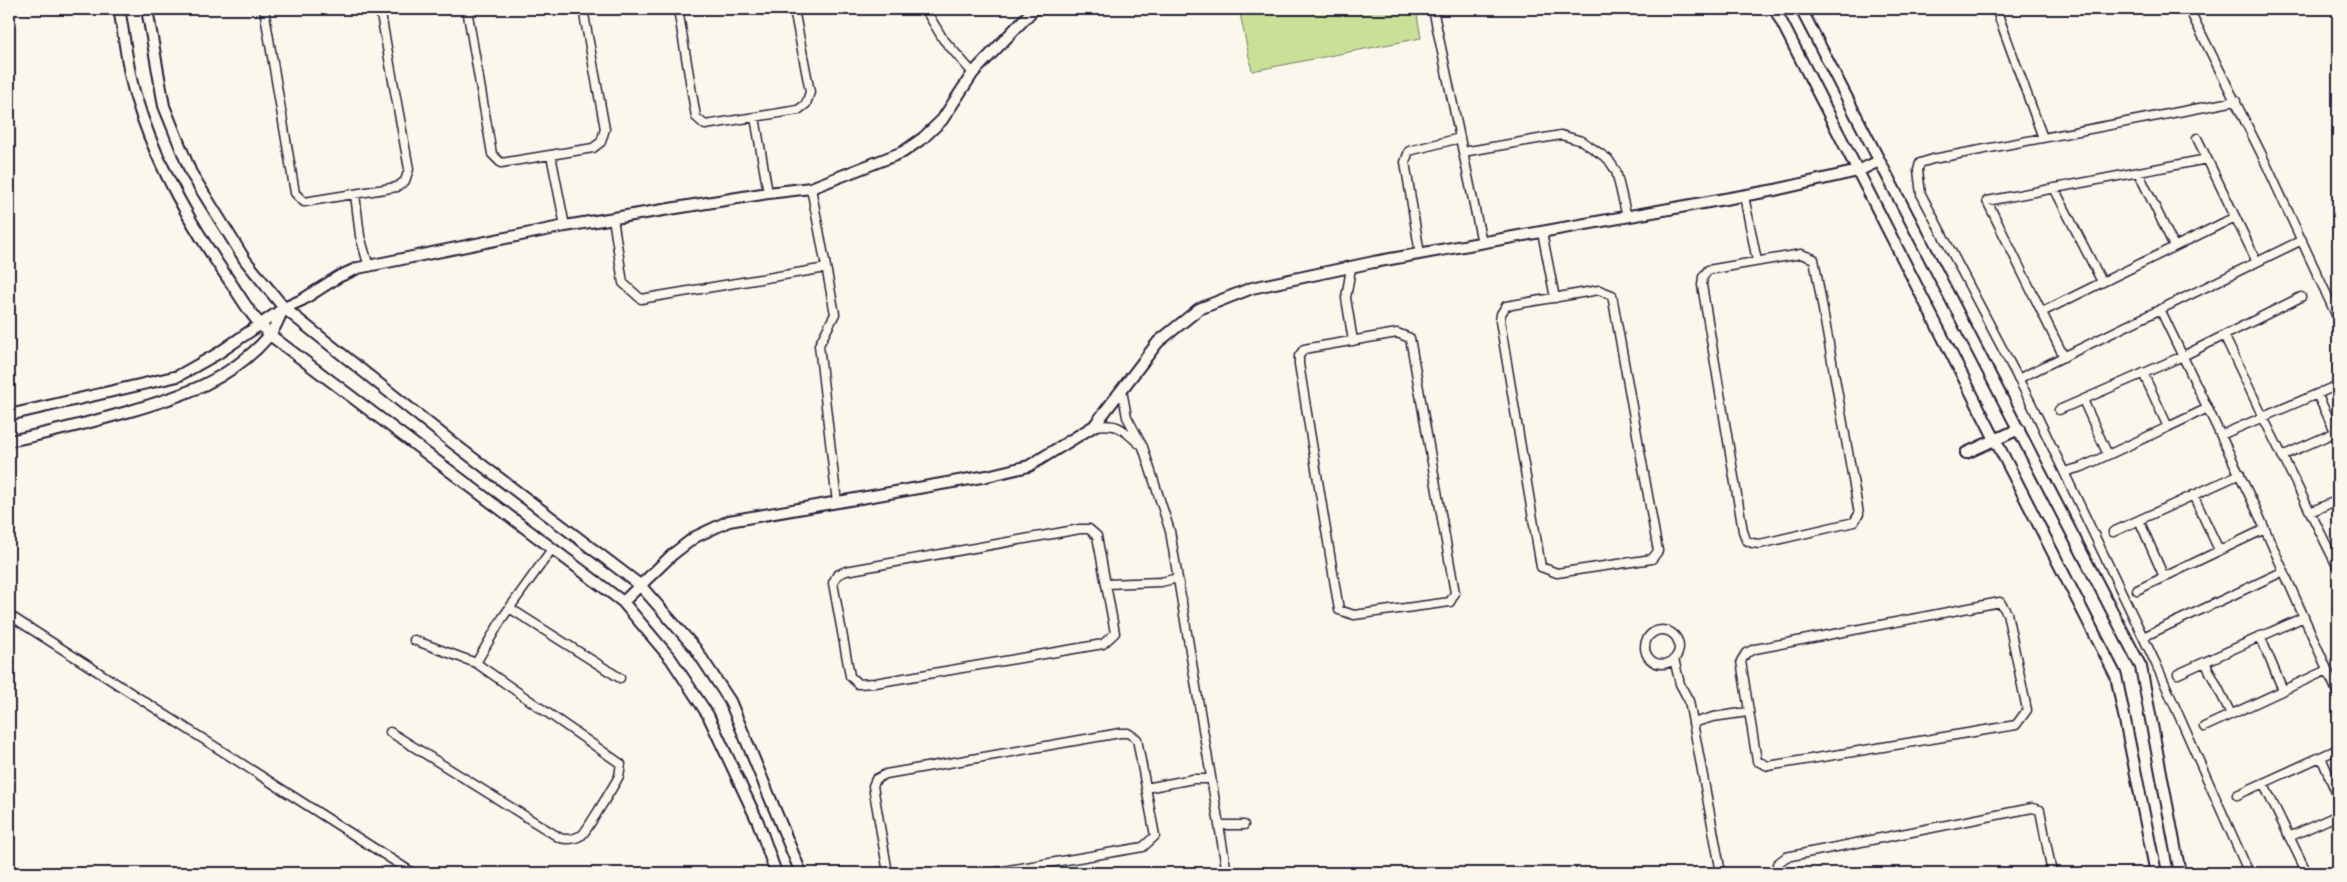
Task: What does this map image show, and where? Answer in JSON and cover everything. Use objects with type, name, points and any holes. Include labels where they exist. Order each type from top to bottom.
[{"type":"street","points":[[119,9],[136,97],[155,150],[184,208],[217,263],[259,324],[270,335],[623,602],[671,659],[708,714],[758,822],[776,873]]},
{"type":"street","points":[[147,9],[164,106],[191,173],[245,260],[284,308],[453,443],[640,585],[695,648],[730,701],[801,873]]},
{"type":"street","points":[[264,9],[296,193],[304,202],[397,187],[405,181],[409,169],[380,9]]},
{"type":"street","points":[[467,9],[492,154],[501,163],[593,148],[601,142],[605,129],[583,9]]},
{"type":"street","points":[[678,9],[696,117],[705,125],[798,110],[806,104],[810,92],[794,9]]},
{"type":"street","points":[[925,9],[943,39],[974,73]]},
{"type":"street","points":[[9,415],[178,376],[217,354],[284,308],[302,300],[338,277],[369,267],[565,226],[768,193],[811,188],[903,152],[942,120],[974,73],[1034,9]]},
{"type":"street","points":[[1433,9],[1482,242]]},
{"type":"street","points":[[1776,9],[2116,676],[2156,873]]},
{"type":"street","points":[[1801,9],[2140,666],[2180,873]]},
{"type":"street","points":[[1996,9],[2043,138]]},
{"type":"street","points":[[2189,9],[2236,101],[2338,318]]},
{"type":"street","points":[[2236,101],[1934,159],[1920,163],[1918,170],[1921,194],[2018,379],[2064,472],[2142,637],[2249,873]]},
{"type":"street","points":[[756,117],[768,193]]},
{"type":"street","points":[[1463,152],[1561,134],[1582,142],[1608,159],[1616,171],[1627,217]]},
{"type":"street","points":[[1420,254],[1405,162],[1409,151],[1460,138]]},
{"type":"street","points":[[2197,138],[2257,262]]},
{"type":"street","points":[[551,155],[565,226]]},
{"type":"street","points":[[2064,357],[1987,201],[2207,159]]},
{"type":"street","points":[[623,602],[672,554],[695,538],[729,521],[987,476],[1029,466],[1094,426],[1158,342],[1199,309],[1252,288],[1482,242],[1744,196],[1858,171],[1879,161]]},
{"type":"street","points":[[2138,172],[2174,246]]},
{"type":"street","points":[[811,188],[835,314],[819,346],[837,503]]},
{"type":"street","points":[[2054,188],[2102,282]]},
{"type":"street","points":[[355,194],[360,236],[369,267]]},
{"type":"street","points":[[1744,196],[1757,262]]},
{"type":"street","points":[[2042,312],[2235,217]]},
{"type":"street","points":[[613,218],[624,283],[640,299],[826,268]]},
{"type":"street","points":[[1542,232],[1555,298]]},
{"type":"street","points":[[2018,379],[2302,240]]},
{"type":"street","points":[[1801,254],[1814,259],[1859,506],[1859,514],[1854,522],[1760,544],[1746,540],[1743,530],[1702,285],[1703,277],[1708,270],[1757,262],[1801,254]]},
{"type":"street","points":[[1350,268],[1346,298],[1353,341]]},
{"type":"street","points":[[1599,290],[1612,295],[1658,542],[1658,550],[1652,559],[1557,572],[1541,567],[1500,321],[1501,314],[1506,306],[1555,298],[1599,290]]},
{"type":"street","points":[[2330,300],[2338,296]]},
{"type":"street","points":[[2059,410],[2183,356],[2301,297]]},
{"type":"street","points":[[9,441],[65,429],[184,395],[219,378],[245,359],[270,335],[284,308]]},
{"type":"street","points":[[2160,309],[2240,474],[2338,694]]},
{"type":"street","points":[[1397,333],[1410,338],[1456,585],[1455,593],[1450,602],[1354,616],[1339,610],[1298,364],[1299,356],[1304,349],[1353,341],[1397,333]]},
{"type":"street","points":[[2224,335],[2338,568]]},
{"type":"street","points":[[2143,373],[2168,427]]},
{"type":"street","points":[[2221,435],[2338,385]]},
{"type":"street","points":[[1122,390],[1127,417],[1143,448],[1170,531],[1227,873]]},
{"type":"street","points":[[2282,456],[2337,434],[2317,394]]},
{"type":"street","points":[[2193,415],[2204,399]]},
{"type":"street","points":[[2083,400],[2108,455]]},
{"type":"street","points":[[2064,472],[2082,467],[2208,408]]},
{"type":"street","points":[[1094,426],[1111,424],[1121,427],[1143,448]]},
{"type":"street","points":[[1966,453],[2019,429]]},
{"type":"street","points":[[2113,532],[2240,474]]},
{"type":"street","points":[[2193,495],[2219,550]]},
{"type":"street","points":[[2310,512],[2338,500]]},
{"type":"street","points":[[2139,520],[2164,576]]},
{"type":"street","points":[[1080,529],[1089,530],[1098,536],[1106,584],[1115,633],[1103,644],[875,683],[858,684],[850,676],[833,583],[837,576],[846,571],[1080,529]]},
{"type":"street","points":[[2137,590],[2265,529]]},
{"type":"street","points":[[476,662],[503,618],[552,549]]},
{"type":"street","points":[[2142,637],[2284,571]]},
{"type":"street","points":[[1106,584],[1161,582],[1178,578]]},
{"type":"street","points":[[2000,602],[2008,613],[2027,710],[2016,724],[1768,766],[1757,761],[1748,712],[1741,661],[1746,653],[1755,649],[2000,602]]},
{"type":"street","points":[[511,609],[620,678]]},
{"type":"street","points":[[9,615],[413,873]]},
{"type":"street","points":[[2178,674],[2304,616]]},
{"type":"street","points":[[1674,659],[1670,662],[1659,664],[1650,659],[1645,644],[1651,634],[1662,630],[1673,633],[1679,643],[1677,655],[1674,659],[1680,684],[1689,702],[1721,873]]},
{"type":"street","points":[[2260,636],[2283,690]]},
{"type":"street","points":[[390,732],[560,838],[568,840],[583,834],[596,816],[618,776],[621,764],[476,662],[414,640]]},
{"type":"street","points":[[2205,662],[2231,714]]},
{"type":"street","points":[[2204,727],[2327,670]]},
{"type":"street","points":[[1693,723],[1713,717],[1748,712]]},
{"type":"street","points":[[888,873],[873,786],[876,779],[886,774],[1128,733],[1137,739],[1155,836],[1143,847],[991,873]]},
{"type":"street","points":[[2237,795],[2338,749]]},
{"type":"street","points":[[2321,757],[2338,797]]},
{"type":"street","points":[[1146,788],[1193,779],[1211,779]]},
{"type":"street","points":[[2263,783],[2307,873]]},
{"type":"street","points":[[1779,873],[1777,864],[1786,857],[2032,808],[2040,810],[2052,873]]},
{"type":"street","points":[[2290,838],[2338,815]]},
{"type":"street","points":[[1219,825],[1236,824],[1244,826]]},
{"type":"green space","points":[[1239,9],[1416,9],[1421,38],[1252,71]]}]
